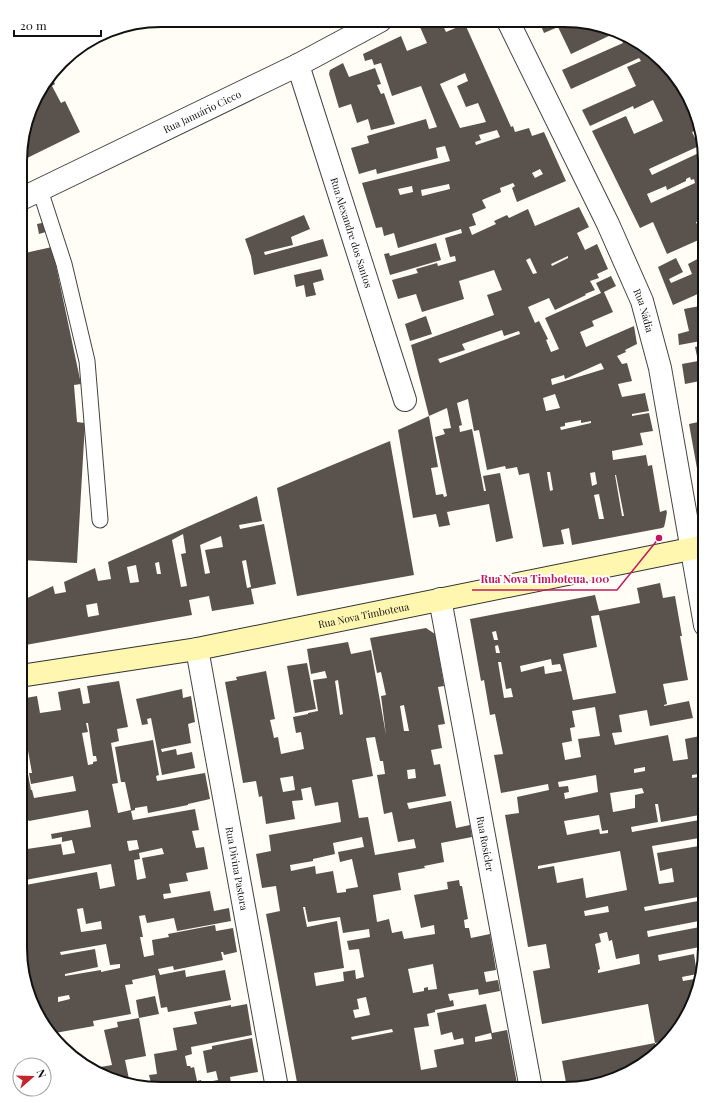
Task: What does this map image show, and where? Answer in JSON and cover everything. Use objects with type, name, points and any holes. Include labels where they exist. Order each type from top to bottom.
[{"type":"main road","name":"Rua Nova Timboteua","points":[[27,675],[197,649],[698,547]]},
{"type":"street","name":"Rua Januário Cicco","points":[[31,194],[298,65],[369,27]]},
{"type":"street","name":"Rua Nádia","points":[[511,27],[601,210],[642,301],[660,368],[698,547]]},
{"type":"street","name":"Rua Alexandre dos Santos","points":[[298,65],[405,400]]},
{"type":"street","name":"Rua Rosicler","points":[[440,599],[530,1082]]},
{"type":"street","name":"Rua Divina Pastora","points":[[197,649],[276,1082]]},
{"type":"lane","points":[[31,194],[64,264],[87,361],[100,520]]},
{"type":"building","points":[[420,27],[444,27],[446,32],[458,27],[466,27],[511,127],[513,126],[515,132],[529,128],[532,136],[544,132],[566,181],[517,202],[512,188],[515,186],[513,183],[500,188],[501,192],[482,200],[486,208],[472,214],[476,225],[469,227],[472,235],[496,224],[494,221],[507,215],[509,218],[528,209],[535,226],[579,207],[589,227],[577,233],[585,250],[597,244],[608,269],[597,274],[599,278],[590,281],[595,290],[555,310],[549,298],[528,307],[535,323],[539,321],[548,339],[546,340],[551,352],[559,349],[545,318],[601,293],[596,283],[611,276],[616,286],[604,292],[613,312],[592,321],[594,326],[580,332],[586,347],[634,326],[637,344],[625,350],[626,352],[617,356],[622,364],[627,363],[632,381],[618,384],[622,397],[645,393],[649,411],[632,414],[632,416],[649,413],[653,431],[640,433],[643,445],[612,451],[613,460],[646,455],[648,466],[652,465],[660,512],[666,510],[667,512],[664,527],[662,528],[572,545],[569,528],[561,530],[564,544],[543,547],[529,473],[519,475],[517,467],[506,469],[505,466],[487,470],[479,430],[474,431],[468,399],[457,403],[462,425],[459,426],[460,432],[472,429],[484,491],[486,491],[483,476],[500,473],[513,538],[496,542],[489,504],[447,512],[450,525],[439,527],[436,514],[413,518],[398,430],[429,416],[411,345],[494,315],[487,295],[502,290],[494,270],[459,281],[464,299],[422,312],[416,294],[398,299],[392,280],[418,273],[416,269],[437,263],[438,266],[456,261],[455,256],[450,257],[445,238],[462,233],[461,229],[398,248],[394,233],[384,236],[382,227],[376,228],[362,183],[450,161],[445,146],[436,148],[438,158],[377,174],[376,169],[359,174],[351,148],[369,143],[367,136],[426,119],[429,129],[437,127],[421,86],[392,96],[381,63],[374,65],[372,59],[365,61],[363,54],[401,36],[407,51],[427,43]],"holes":[[[465,73],[468,81],[457,86],[466,107],[478,103],[486,122],[460,128],[440,84]],[[497,130],[500,137],[476,145],[475,142],[481,140],[479,135]],[[540,169],[543,174],[535,178],[532,173]],[[449,184],[450,189],[422,196],[421,190]],[[412,186],[413,192],[400,195],[398,189]],[[568,256],[568,258],[552,266],[551,264]],[[530,258],[537,273],[533,274],[526,260]],[[502,330],[504,336],[519,331],[520,334],[440,363],[438,359],[465,350],[462,344]],[[601,363],[604,369],[552,385],[551,379],[564,375],[565,379]],[[555,394],[560,408],[546,411],[543,398]],[[447,408],[451,428],[443,429],[445,434],[435,437],[447,496],[444,497],[443,494],[436,495],[431,468],[438,467],[429,416]],[[581,420],[581,423],[591,421],[591,423],[561,430],[560,427],[565,426],[565,423]],[[547,472],[550,472],[553,490],[550,491]],[[595,472],[597,484],[592,486],[590,473]],[[615,475],[616,475],[624,516],[622,516]],[[599,494],[604,519],[599,519],[594,495]]]},
{"type":"building","points":[[542,27],[558,27],[544,33]]},
{"type":"building","points":[[558,27],[581,28],[610,35],[571,54]]},
{"type":"building","points":[[622,40],[631,45],[659,66],[680,94],[688,110],[694,131],[692,132],[697,147],[649,169],[652,175],[698,153],[698,221],[696,222],[698,227],[698,240],[667,254],[653,222],[640,228],[592,131],[626,116],[634,134],[663,121],[653,100],[634,109],[633,106],[590,126],[582,110],[636,86],[627,67],[641,61],[639,58],[571,89],[562,70],[623,43]],"holes":[[[690,177],[691,180],[694,179],[695,183],[651,203],[647,194],[666,186],[667,190],[686,181],[686,179]]]},
{"type":"building","points":[[343,63],[349,77],[375,68],[381,84],[377,85],[381,94],[384,93],[395,124],[371,130],[368,119],[357,123],[351,104],[339,108],[329,74],[330,70]]},
{"type":"building","points":[[54,82],[55,84],[52,86],[61,103],[65,101],[80,132],[27,158],[28,144],[34,118],[45,94]]},
{"type":"building","points":[[304,215],[310,229],[291,237],[293,245],[264,252],[265,255],[323,239],[328,256],[254,275],[251,256],[245,239]]},
{"type":"building","points":[[47,222],[49,231],[39,234],[37,224]]},
{"type":"building","points":[[436,243],[441,260],[390,275],[384,254],[389,253],[390,256]]},
{"type":"building","points":[[52,247],[81,384],[74,385],[77,422],[85,423],[77,563],[27,560],[27,253]]},
{"type":"building","points":[[676,258],[683,272],[669,279],[671,283],[692,274],[688,264],[698,259],[698,294],[673,305],[658,267]]},
{"type":"building","points":[[321,269],[324,280],[313,283],[316,295],[306,297],[304,285],[296,287],[294,275]]},
{"type":"building","points":[[698,306],[698,342],[679,345],[678,334],[689,331],[684,309]]},
{"type":"building","points":[[426,316],[432,334],[410,341],[405,324]]},
{"type":"building","points":[[698,346],[698,361],[695,347]]},
{"type":"building","points":[[698,361],[698,381],[685,384],[682,364]]},
{"type":"building","points":[[698,422],[698,474],[689,424]]},
{"type":"building","points":[[390,441],[414,575],[297,596],[277,488]]},
{"type":"building","points":[[257,496],[262,521],[239,525],[240,529],[264,524],[276,584],[251,589],[254,604],[212,611],[209,596],[189,600],[192,615],[27,645],[27,598],[53,586],[55,594],[66,592],[64,582],[95,568],[98,581],[111,579],[108,562]],"holes":[[[183,534],[186,553],[181,554],[187,586],[181,587],[172,540]],[[221,536],[223,547],[205,550],[210,573],[205,574],[200,545]],[[246,560],[251,587],[247,588],[242,561]],[[159,562],[161,574],[157,574],[155,563]],[[136,565],[139,582],[130,583],[127,567]],[[97,603],[99,615],[88,617],[86,605]]]},
{"type":"building","points":[[660,583],[663,598],[675,596],[688,680],[663,684],[667,704],[664,706],[689,701],[693,718],[650,726],[647,710],[619,715],[622,732],[612,733],[615,745],[668,735],[673,761],[688,759],[685,739],[698,736],[698,774],[692,775],[692,778],[698,777],[698,815],[661,822],[658,804],[655,804],[658,822],[631,827],[632,832],[698,820],[698,838],[652,846],[659,884],[674,882],[672,868],[660,871],[657,853],[698,846],[698,897],[644,907],[645,911],[698,901],[698,921],[647,931],[648,937],[698,927],[698,947],[658,955],[659,961],[694,954],[696,968],[695,974],[682,977],[683,981],[694,979],[688,999],[680,1015],[660,1042],[655,1043],[648,1004],[542,1024],[533,971],[550,968],[546,944],[528,947],[505,815],[519,813],[517,797],[549,790],[548,784],[501,793],[494,755],[503,754],[495,714],[490,715],[484,680],[481,681],[470,619],[595,595],[599,611],[640,603],[637,588]],"holes":[[[599,615],[616,693],[573,700],[563,654],[597,647],[591,616]],[[496,631],[498,640],[494,640],[492,632]],[[498,645],[500,653],[496,653],[495,646]],[[551,659],[552,665],[560,664],[562,671],[545,674],[544,666],[521,672],[520,666]],[[498,662],[501,662],[506,689],[511,688],[513,697],[504,698]],[[595,707],[600,736],[578,739],[581,757],[565,760],[562,743],[572,741],[570,728],[575,727],[572,711]],[[645,767],[645,771],[634,773],[634,769]],[[596,775],[598,792],[565,799],[564,793],[569,792],[568,786],[559,787],[558,782]],[[642,788],[644,793],[635,795],[635,808],[613,812],[610,793]],[[599,815],[602,831],[608,830],[608,833],[600,834],[599,829],[567,835],[564,821]],[[620,851],[627,890],[586,898],[583,878],[557,883],[554,866],[538,869],[538,866]],[[608,906],[609,912],[585,916],[584,911]],[[607,932],[609,941],[612,940],[616,959],[639,954],[640,964],[598,973],[598,970],[600,969],[595,944],[601,942],[599,934]]]},
{"type":"building","points":[[426,628],[435,634],[444,686],[438,687],[445,724],[438,725],[442,748],[431,750],[434,765],[440,764],[446,796],[407,803],[409,809],[451,801],[456,828],[470,825],[472,837],[441,843],[444,862],[424,866],[425,868],[398,873],[401,890],[373,895],[377,922],[389,919],[392,933],[402,931],[404,939],[435,934],[434,925],[421,928],[414,895],[448,889],[447,882],[459,880],[460,886],[462,886],[468,919],[464,920],[465,928],[469,928],[471,938],[490,934],[496,970],[484,972],[486,982],[498,980],[500,991],[479,995],[478,989],[448,994],[450,1001],[453,1000],[454,1006],[435,1010],[435,1012],[427,1014],[429,1026],[414,1028],[421,1070],[437,1067],[434,1050],[464,1044],[463,1038],[454,1040],[452,1032],[441,1035],[437,1013],[486,1004],[492,1033],[507,1030],[517,1082],[297,1082],[266,914],[280,911],[276,886],[262,888],[256,854],[271,851],[269,835],[341,822],[338,802],[315,806],[311,787],[301,789],[303,800],[292,801],[295,819],[266,824],[262,796],[259,797],[256,781],[243,783],[225,682],[237,680],[236,677],[266,671],[275,719],[270,720],[274,738],[278,737],[281,754],[304,749],[301,732],[296,733],[293,717],[318,711],[313,680],[327,678],[325,671],[311,674],[307,649],[348,642],[351,654],[371,650],[386,735],[381,696],[386,695],[381,672],[377,673],[370,638]],"holes":[[[338,680],[343,714],[340,715],[335,681]],[[404,705],[409,731],[404,731],[400,706]],[[375,737],[380,761],[383,761],[385,774],[377,775],[384,814],[392,812],[398,842],[414,839],[416,848],[375,855],[368,817],[359,818],[352,780],[373,776],[366,738]],[[415,769],[416,778],[408,779],[407,770]],[[293,776],[295,790],[283,792],[280,778]],[[362,837],[364,847],[338,852],[340,862],[352,859],[358,887],[346,889],[346,892],[337,893],[333,871],[316,874],[315,866],[291,871],[290,865],[313,861],[313,859],[335,854],[333,843]],[[303,907],[305,907],[308,922],[340,917],[343,933],[369,929],[370,937],[347,941],[349,950],[359,949],[364,977],[356,979],[355,970],[343,972],[344,981],[316,986],[314,973],[344,968],[337,921],[307,927]],[[433,964],[437,989],[428,990],[428,987],[424,988],[424,991],[413,993],[408,969]],[[366,997],[370,1015],[355,1018],[353,1010],[359,1009],[357,999]],[[392,1029],[393,1032],[352,1040],[351,1037]],[[491,1033],[492,1039],[475,1042],[475,1037]]]},
{"type":"building","points":[[307,663],[316,709],[295,713],[287,666]]},
{"type":"building","points":[[119,681],[128,727],[117,729],[119,741],[111,743],[118,783],[112,784],[118,813],[131,810],[125,782],[121,782],[115,747],[153,740],[159,775],[156,776],[157,781],[205,773],[210,799],[148,813],[147,806],[135,808],[135,810],[131,811],[133,820],[195,809],[199,830],[192,831],[196,848],[204,847],[208,869],[186,873],[188,881],[169,884],[171,893],[163,894],[164,899],[210,891],[214,911],[229,908],[231,921],[177,931],[174,918],[147,923],[145,915],[139,916],[143,937],[140,937],[144,957],[154,955],[152,940],[169,937],[168,934],[215,925],[216,931],[233,928],[237,952],[224,955],[223,952],[221,952],[223,960],[174,970],[173,966],[158,969],[160,975],[185,970],[186,977],[225,970],[231,1000],[168,1012],[167,1007],[161,1008],[155,975],[132,980],[133,984],[125,985],[131,1014],[93,1021],[94,1026],[58,1033],[45,1015],[37,999],[30,974],[27,957],[27,885],[97,872],[100,889],[115,886],[111,864],[27,880],[27,849],[61,844],[63,855],[75,853],[72,840],[62,842],[62,837],[52,839],[51,834],[91,827],[88,810],[27,820],[27,769],[34,798],[76,791],[73,776],[31,784],[29,773],[32,773],[27,745],[27,698],[37,696],[40,713],[61,710],[58,692],[80,688],[83,704],[90,703],[87,686]],"holes":[[[86,723],[88,723],[93,756],[96,756],[97,761],[88,765],[82,733],[88,732]],[[137,840],[139,849],[129,851],[127,841]],[[162,848],[164,854],[142,858],[146,878],[137,880],[134,860],[140,859],[139,853]],[[83,908],[86,924],[101,921],[102,929],[81,932],[77,909]],[[106,944],[110,965],[120,964],[120,968],[101,972],[101,970],[65,976],[65,974],[98,967],[95,949],[61,955],[60,952]],[[69,995],[70,999],[58,1002],[58,997]]]},
{"type":"building","points":[[182,689],[183,698],[191,696],[195,722],[188,724],[191,743],[161,749],[162,752],[176,749],[177,755],[192,752],[195,768],[162,775],[151,718],[147,719],[148,724],[142,725],[136,699]]},
{"type":"building","points":[[155,996],[159,1014],[139,1018],[136,1000]]},
{"type":"building","points":[[247,1004],[252,1035],[191,1047],[192,1054],[185,1056],[187,1066],[190,1066],[191,1068],[194,1067],[197,1081],[201,1080],[202,1082],[151,1081],[149,1075],[157,1074],[154,1054],[177,1050],[173,1028],[197,1024],[194,1012],[231,1005],[231,1007]]},
{"type":"building","points":[[139,1018],[146,1056],[125,1060],[129,1078],[110,1072],[100,1067],[112,1065],[104,1030],[118,1027],[117,1022]]},
{"type":"building","points":[[252,1038],[258,1072],[230,1077],[231,1082],[207,1082],[218,1080],[216,1071],[207,1073],[203,1051],[212,1049],[212,1046]]},
{"type":"building","points":[[655,1043],[655,1046],[631,1064],[615,1072],[581,1081],[566,1082],[562,1061]]},
{"type":"place","name":"Rua Nova Timboteua, 100","points":[[659,538]]}]
